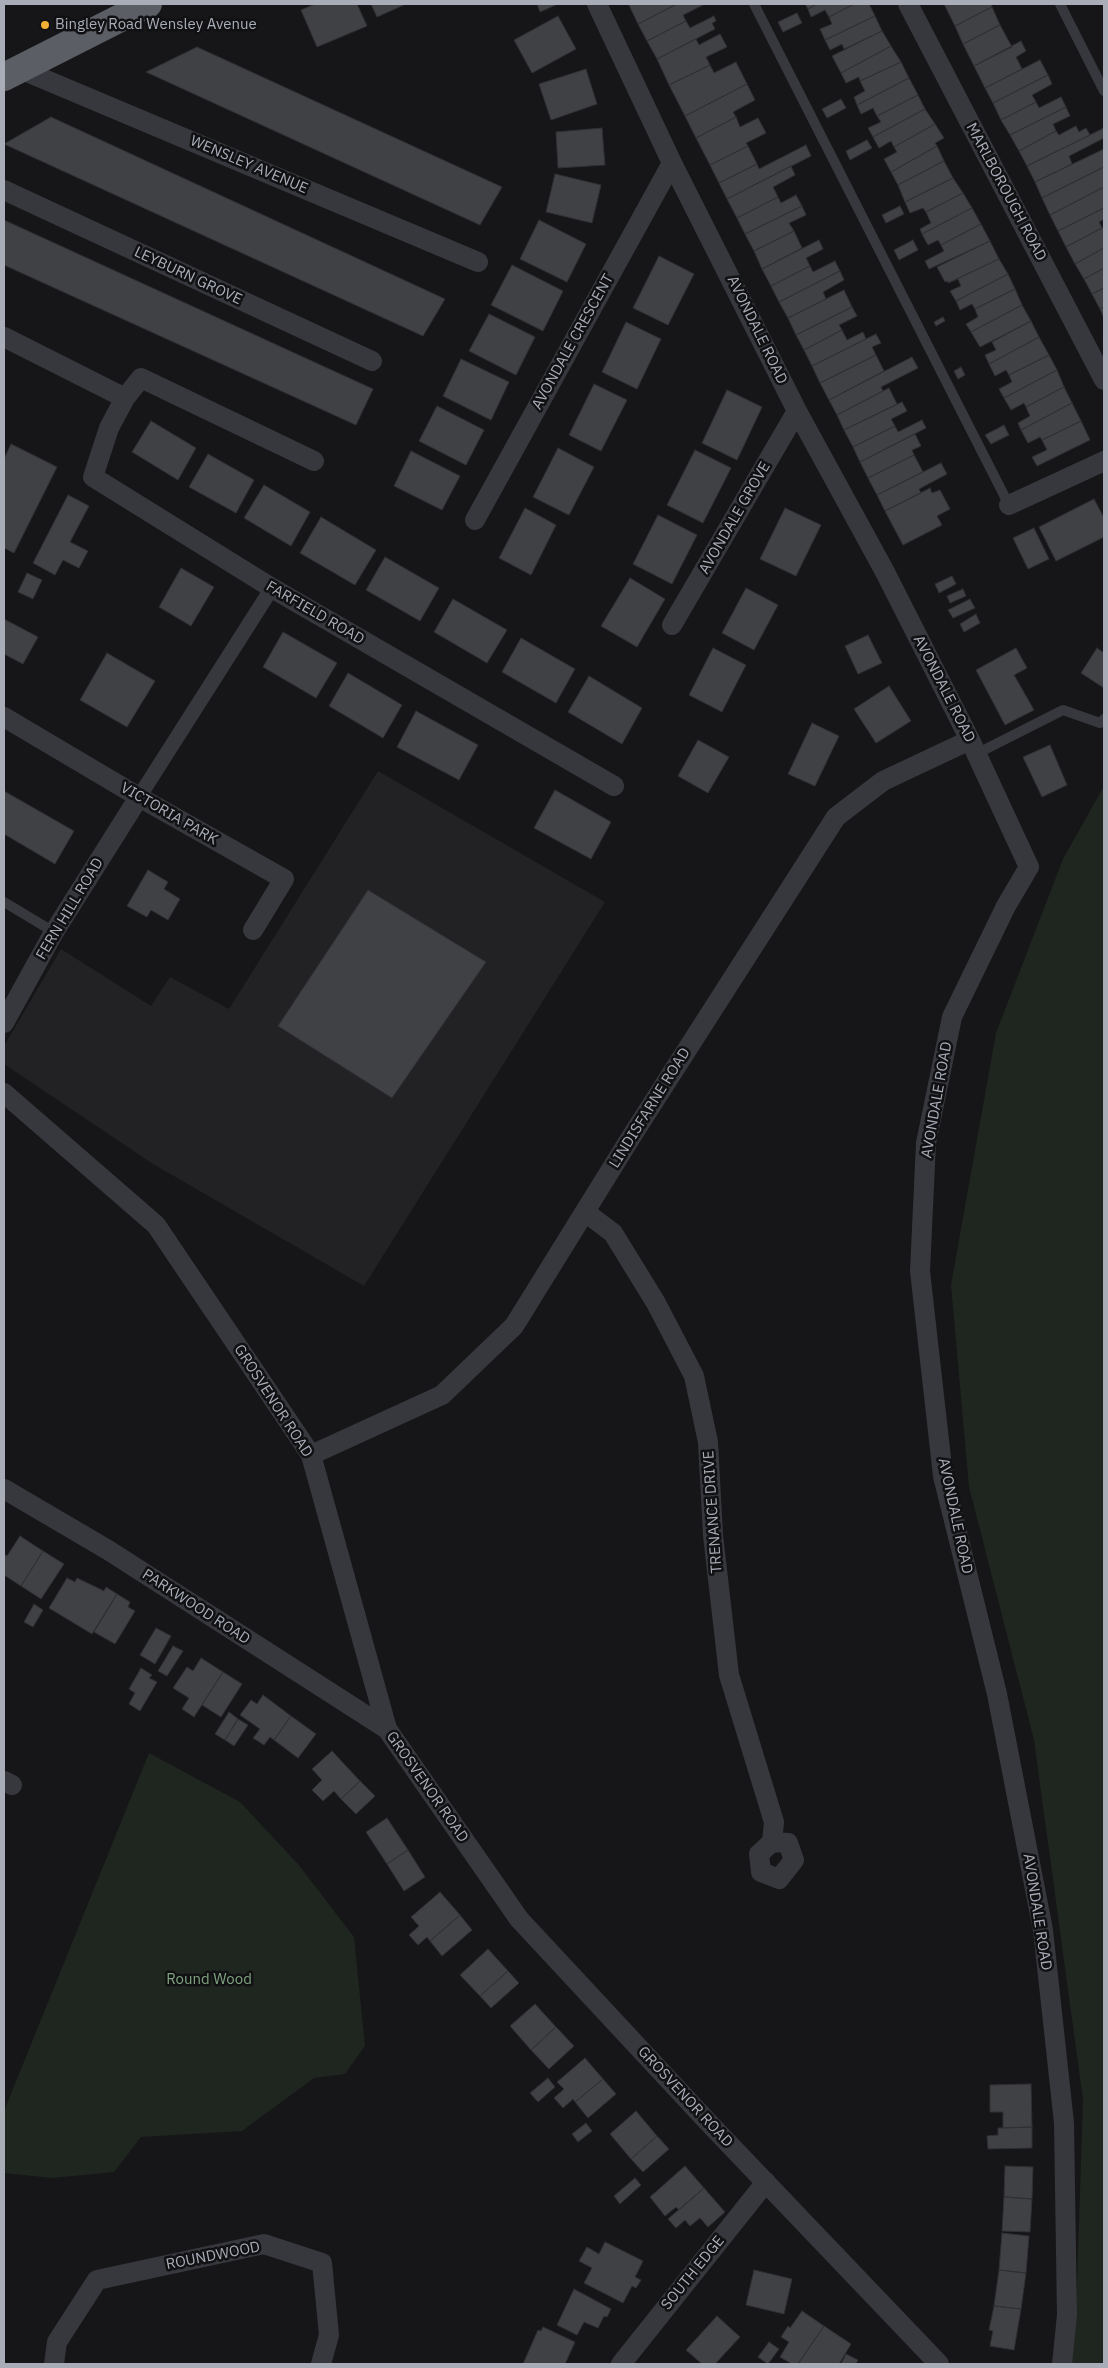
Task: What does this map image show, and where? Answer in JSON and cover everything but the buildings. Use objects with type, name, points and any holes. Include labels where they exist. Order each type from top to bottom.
[{"type":"highway","points":[[12,73],[148,4]]},
{"type":"street","name":"AVONDALE ROAD","points":[[596,4],[672,164],[797,411],[880,564],[973,747],[1029,867],[1006,906],[952,1017],[926,1143],[920,1271],[943,1476],[996,1694],[1043,1930],[1064,2123],[1067,2315],[1062,2364]]},
{"type":"street","name":"MARLBOROUGH ROAD","points":[[908,4],[1104,380]]},
{"type":"street","name":"WENSLEY AVENUE","points":[[12,73],[478,262]]},
{"type":"street","name":"AVONDALE CRESCENT","points":[[475,520],[672,164]]},
{"type":"street","name":"LEYBURN GROVE","points":[[4,190],[372,361]]},
{"type":"street","points":[[4,337],[125,398]]},
{"type":"street","name":"FARFIELD ROAD","points":[[314,461],[142,378],[125,398],[109,428],[93,477],[272,588],[614,786]]},
{"type":"street","name":"AVONDALE GROVE","points":[[672,625],[797,411]]},
{"type":"street","points":[[1009,505],[1104,461]]},
{"type":"street","points":[[139,797],[272,588]]},
{"type":"street","name":"VICTORIA PARK","points":[[4,717],[139,797],[284,879],[253,930]]},
{"type":"street","name":"LINDISFARNE ROAD","points":[[311,1455],[442,1395],[514,1326],[836,817],[883,781],[973,747]]},
{"type":"street","name":"FERN HILL ROAD","points":[[4,1023],[54,932],[139,797]]},
{"type":"street","name":"GROSVENOR ROAD","points":[[4,1093],[156,1225],[311,1455],[387,1730],[519,1919],[939,2364]]},
{"type":"street","name":"TRENANCE DRIVE","points":[[585,1212],[613,1233],[656,1303],[694,1376],[708,1442],[713,1535],[728,1675],[774,1822],[772,1842]]},
{"type":"street","name":"PARKWOOD ROAD","points":[[4,1489],[108,1550],[387,1730]]},
{"type":"street","name":"SOUTH EDGE","points":[[621,2364],[766,2182]]},
{"type":"street","name":"ROUNDWOOD","points":[[54,2364],[57,2342],[97,2280],[264,2244],[322,2263],[329,2335],[321,2364]]},
{"type":"lane","points":[[754,4],[1009,505]]},
{"type":"lane","points":[[1060,4],[1104,91]]},
{"type":"lane","points":[[973,747],[1063,710],[1100,723],[1104,719]]},
{"type":"lane","points":[[4,902],[54,932]]},
{"type":"shaded area","points":[[378,771],[605,902],[364,1286],[153,1164],[4,1064],[4,1046],[61,949],[151,1006],[170,977],[229,1009]]},
{"type":"green space","points":[[1104,786],[1104,2364],[1071,2364],[1076,2314],[1083,2100],[1034,1740],[969,1487],[951,1285],[996,1033],[1063,859]]},
{"type":"green space","name":"Round Wood","points":[[149,1753],[240,1802],[298,1864],[354,1937],[365,2046],[345,2074],[314,2078],[242,2131],[141,2137],[114,2172],[52,2178],[4,2173],[4,2111]]},
{"type":"place","name":"Bingley Road Wensley Avenue","points":[[45,25]]}]
